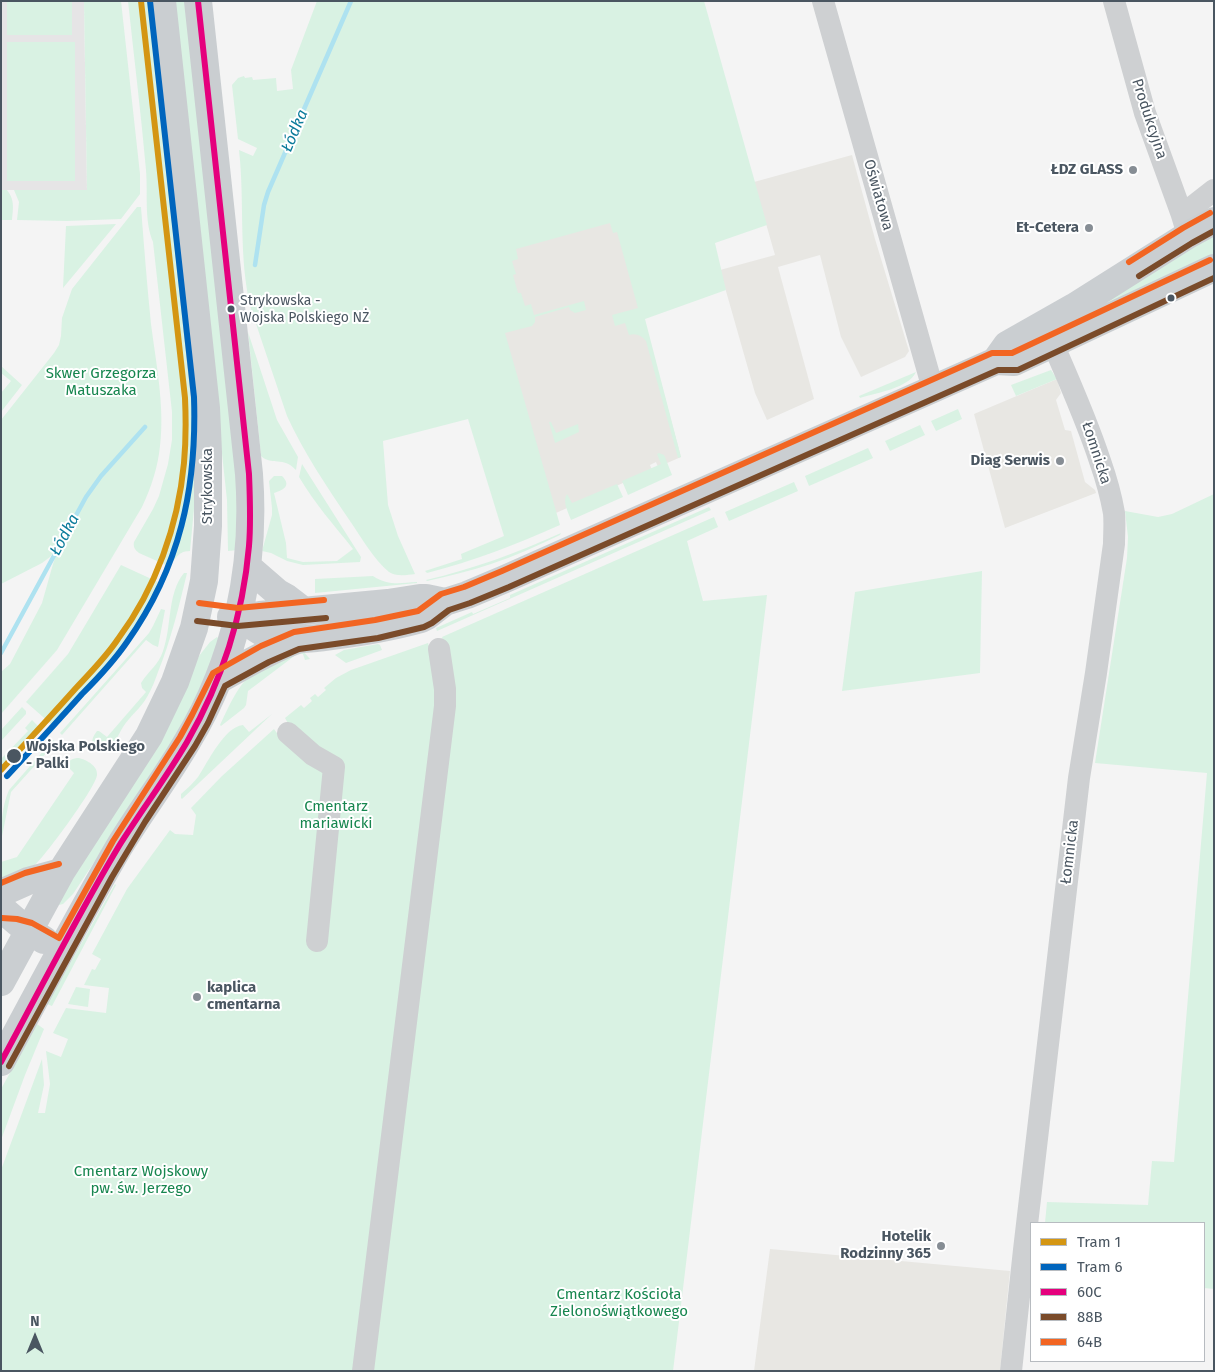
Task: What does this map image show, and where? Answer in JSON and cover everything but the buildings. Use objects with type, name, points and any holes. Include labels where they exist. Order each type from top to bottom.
[{"type":"main road","name":"Strykowska","points":[[1,982],[61,872],[149,736],[175,682],[185,656],[198,612],[204,581],[208,545],[207,428],[162,1]]},
{"type":"main road","points":[[1,1062],[120,846],[200,719],[228,653],[238,617],[248,567],[251,514],[249,474],[198,1]]},
{"type":"main road","points":[[996,361],[1007,346],[1074,307],[1185,225],[1214,222]]},
{"type":"main road","points":[[238,617],[266,635],[297,640],[350,634],[400,624],[427,616],[445,602],[514,576],[996,361],[1014,362],[1214,268]]},
{"type":"main road","points":[[248,567],[278,593],[288,598],[304,611]]},
{"type":"main road","points":[[198,612],[238,617],[388,603],[420,598],[445,602]]},
{"type":"main road","points":[[218,680],[265,654],[297,640]]},
{"type":"main road","points":[[1,893],[28,881],[61,872]]},
{"type":"main road","points":[[1,908],[28,931],[62,950]]},
{"type":"main road","points":[[1,928],[16,928],[28,931]]},
{"type":"street","name":"Oświatowa","points":[[823,1],[933,389]]},
{"type":"street","name":"Produkcyjna","points":[[1114,1],[1145,113],[1185,225]]},
{"type":"street","points":[[1185,225],[1214,190]]},
{"type":"street","name":"Łomnicka","points":[[1011,1371],[1079,778],[1114,544],[1114,514],[1111,498],[1083,412],[1053,344]]},
{"type":"street","points":[[363,1371],[445,706],[445,689],[439,649]]},
{"type":"street","points":[[288,733],[313,755],[334,767],[317,941]]},
{"type":"shaded area","points":[[1,1],[84,1],[87,190],[1,190]]},
{"type":"shaded area","points":[[852,155],[909,351],[905,357],[861,377],[841,337],[820,255],[778,267],[814,399],[767,420],[755,393],[720,270],[775,255],[754,182]]},
{"type":"shaded area","points":[[613,205],[681,457],[658,467],[656,462],[650,465],[652,470],[547,517],[472,245]]},
{"type":"shaded area","points":[[1057,379],[1061,393],[1056,400],[1065,430],[1071,431],[1085,482],[1096,493],[1005,528],[974,414]]},
{"type":"shaded area","points":[[770,1249],[1010,1271],[1000,1371],[754,1371]]},
{"type":"green space","points":[[7,1],[72,1],[72,35],[7,35]]},
{"type":"green space","points":[[84,1],[121,1],[140,174],[140,194],[121,219],[17,220],[19,202],[14,190],[87,190]]},
{"type":"green space","points":[[128,1],[149,1],[195,430],[195,498],[190,551],[181,553],[170,564],[166,565],[139,553],[135,550],[134,545],[159,496],[168,464],[172,440],[172,412],[153,242],[147,216],[146,170]]},
{"type":"green space","points":[[173,1],[187,1],[236,461],[238,550],[228,551],[227,500]]},
{"type":"green space","points":[[317,1],[704,1],[767,225],[715,243],[726,290],[645,319],[681,457],[678,458],[646,341],[638,335],[629,335],[625,323],[615,326],[612,315],[638,308],[617,232],[613,233],[610,223],[516,249],[518,259],[512,261],[516,274],[513,275],[518,293],[521,293],[525,306],[531,304],[534,315],[584,301],[586,310],[575,313],[569,307],[535,317],[535,322],[532,326],[505,333],[560,525],[478,558],[427,573],[425,571],[462,559],[461,554],[504,536],[468,419],[383,441],[388,505],[398,536],[415,574],[392,574],[373,555],[316,470],[287,416],[251,309],[244,270],[239,150],[253,156],[257,148],[238,139],[232,85],[238,78],[244,76],[245,78],[252,77],[253,80],[276,78],[277,91],[293,89],[291,70]]},
{"type":"green space","points":[[7,42],[75,42],[75,181],[7,181]]},
{"type":"green space","points":[[1,190],[7,190],[11,197],[13,204],[12,220],[1,220]]},
{"type":"green space","name":"Skwer Grzegorza Matuszaka","points":[[137,207],[141,207],[151,324],[161,401],[161,431],[156,470],[142,507],[57,650],[1,714],[1,672],[10,664],[42,603],[59,546],[42,563],[1,584],[1,420],[59,345],[62,318],[72,289]]},
{"type":"green space","points":[[116,224],[63,288],[66,226]]},
{"type":"green space","points":[[1214,234],[1214,258],[1095,314],[1090,306]]},
{"type":"green space","points":[[248,332],[277,420],[298,457],[296,470],[287,463],[265,459],[261,456]]},
{"type":"green space","points":[[1,366],[22,385],[1,412],[1,393],[11,381],[1,373]]},
{"type":"green space","points":[[1051,370],[1057,379],[1016,396],[1011,385]]},
{"type":"green space","points":[[916,372],[912,378],[899,386],[860,398],[859,396]]},
{"type":"green space","points":[[958,409],[962,419],[936,431],[931,421]]},
{"type":"green space","points":[[549,422],[551,422],[556,433],[578,424],[579,432],[555,443]]},
{"type":"green space","points":[[920,425],[925,435],[890,451],[885,441]]},
{"type":"green space","points":[[868,448],[873,458],[809,486],[805,476]]},
{"type":"green space","points":[[657,454],[664,455],[672,475],[628,495],[622,481],[661,464]]},
{"type":"green space","points":[[302,464],[361,557],[360,562],[303,565],[262,551],[272,515],[269,481],[274,476],[282,476],[286,482],[283,489],[274,493],[286,543],[287,558],[303,562],[337,561],[353,549],[318,505],[299,477]]},
{"type":"green space","points":[[794,482],[798,491],[729,521],[725,512]]},
{"type":"green space","points":[[617,484],[623,497],[571,520],[565,503],[567,494],[572,503]]},
{"type":"green space","points":[[1214,494],[1214,1289],[1205,1288],[1205,1222],[1045,1222],[1047,1202],[1148,1205],[1152,1161],[1174,1162],[1207,773],[1095,763],[1127,558],[1128,537],[1125,511],[1158,517],[1172,514]]},
{"type":"green space","points":[[709,507],[711,510],[437,631],[436,628],[510,598],[510,595]]},
{"type":"green space","points":[[714,517],[718,527],[687,541],[703,601],[767,595],[673,1371],[1,1371],[1,1170],[42,1059],[44,1085],[38,1113],[45,1113],[50,1084],[46,1051],[61,1057],[68,1039],[53,1033],[66,1008],[106,1013],[109,988],[84,985],[92,969],[95,970],[101,959],[92,954],[127,889],[170,830],[175,834],[193,835],[196,815],[191,808],[222,776],[274,729],[279,736],[293,732],[285,718],[301,705],[304,708],[312,701],[310,698],[315,694],[318,697],[326,690],[324,688],[336,678],[351,670],[428,643],[431,652],[446,646],[442,637]]},
{"type":"green space","points":[[561,533],[543,543],[483,567],[426,580],[495,560]]},
{"type":"green space","points":[[121,565],[160,584],[147,615],[138,629],[54,724],[51,724],[26,702],[68,654]]},
{"type":"green space","points":[[982,571],[980,673],[842,691],[855,592]]},
{"type":"green space","points":[[184,573],[187,573],[174,623],[163,660],[150,691],[145,701],[126,723],[110,747],[102,751],[98,750],[92,744],[97,731],[107,737],[146,692],[142,688],[141,683],[159,660],[163,651],[172,600]]},
{"type":"green space","points":[[373,576],[389,583],[417,583],[315,593],[315,579]]},
{"type":"green space","points":[[161,609],[165,610],[158,647],[146,640],[62,735],[60,733],[149,633]]},
{"type":"green space","points":[[217,637],[219,639],[205,681],[164,757],[73,894],[63,904],[59,905],[58,903],[199,656],[210,642]]},
{"type":"green space","points":[[378,644],[382,650],[346,663],[335,655],[344,650]]},
{"type":"green space","points":[[303,651],[310,659],[305,660],[303,654],[297,654],[248,691],[244,708],[220,725],[246,679],[260,668]]},
{"type":"green space","points":[[22,707],[26,714],[1,741],[1,730]]},
{"type":"green space","points":[[272,714],[181,798],[181,794],[198,777],[217,746],[229,732],[243,725],[249,732]]},
{"type":"green space","points":[[32,720],[42,730],[35,737],[32,735],[1,769],[1,759],[28,731],[25,728]]},
{"type":"green space","points":[[53,740],[56,742],[11,792],[1,841],[2,815],[9,790]]},
{"type":"green space","points":[[79,758],[85,760],[96,769],[95,782],[41,859],[23,873],[1,883],[1,862],[17,857],[74,773],[67,766],[68,762]]},
{"type":"green space","points":[[115,884],[52,1006],[47,1004]]},
{"type":"green space","points":[[76,987],[90,989],[88,1007],[68,1004]]},
{"type":"green space","points":[[37,1024],[44,1029],[1,1140],[1,1089]]},
{"type":"waterway","name":"Łódka","points":[[255,265],[264,205],[268,192],[351,1]]},
{"type":"waterway","name":"Łódka","points":[[1,653],[86,497],[101,476],[145,427]]},
{"type":"tram line","name":"1","points":[[1,770],[103,658],[132,619],[144,599],[163,556],[181,487],[185,447],[185,398],[141,1]]},
{"type":"tram line","name":"6","points":[[7,776],[106,669],[127,642],[145,614],[160,585],[182,526],[188,495],[194,431],[194,397],[150,1]]},
{"type":"transit line","name":"60C","points":[[1,1062],[103,872],[179,755],[199,719],[211,695],[229,647],[242,598],[250,537],[249,474],[198,1]]},
{"type":"transit line","name":"64B","points":[[1129,262],[1210,213]]},
{"type":"transit line","name":"88B","points":[[1139,276],[1214,231]]},
{"type":"transit line","name":"64B","points":[[2,918],[32,923],[59,938],[113,841],[180,737],[213,673],[261,646],[294,632],[375,620],[418,611],[441,594],[464,587],[502,571],[992,353],[1012,353],[1210,260]]},
{"type":"transit line","name":"88B","points":[[9,1066],[112,877],[145,822],[195,746],[225,686],[269,662],[299,649],[378,638],[424,627],[449,610],[509,587],[998,370],[1018,370],[1214,278]]},
{"type":"transit line","name":"64B","points":[[199,603],[238,608],[324,600]]},
{"type":"transit line","name":"88B","points":[[197,621],[238,626],[326,618]]},
{"type":"transit line","name":"64B","points":[[1,883],[25,873],[59,864]]},
{"type":"place","name":"ŁDZ GLASS","points":[[1133,170]]},
{"type":"place","name":"Et-Cetera","points":[[1089,228]]},
{"type":"place","name":"Strykowska - Wojska Polskiego NŻ","points":[[231,309]]},
{"type":"place","name":"Diag Serwis","points":[[1060,461]]},
{"type":"place","name":"Wojska Polskiego - Palki","points":[[14,756]]},
{"type":"place","name":"kaplica cmentarna","points":[[197,997]]},
{"type":"place","name":"Hotelik Rodzinny 365","points":[[941,1246]]},
{"type":"park label","name":"Cmentarz mariawicki","points":[[336,816]]},
{"type":"park label","name":"Cmentarz Wojskowy pw. św. Jerzego","points":[[141,1180]]},
{"type":"park label","name":"Cmentarz Kościoła Zielonoświątkowego","points":[[619,1304]]}]
